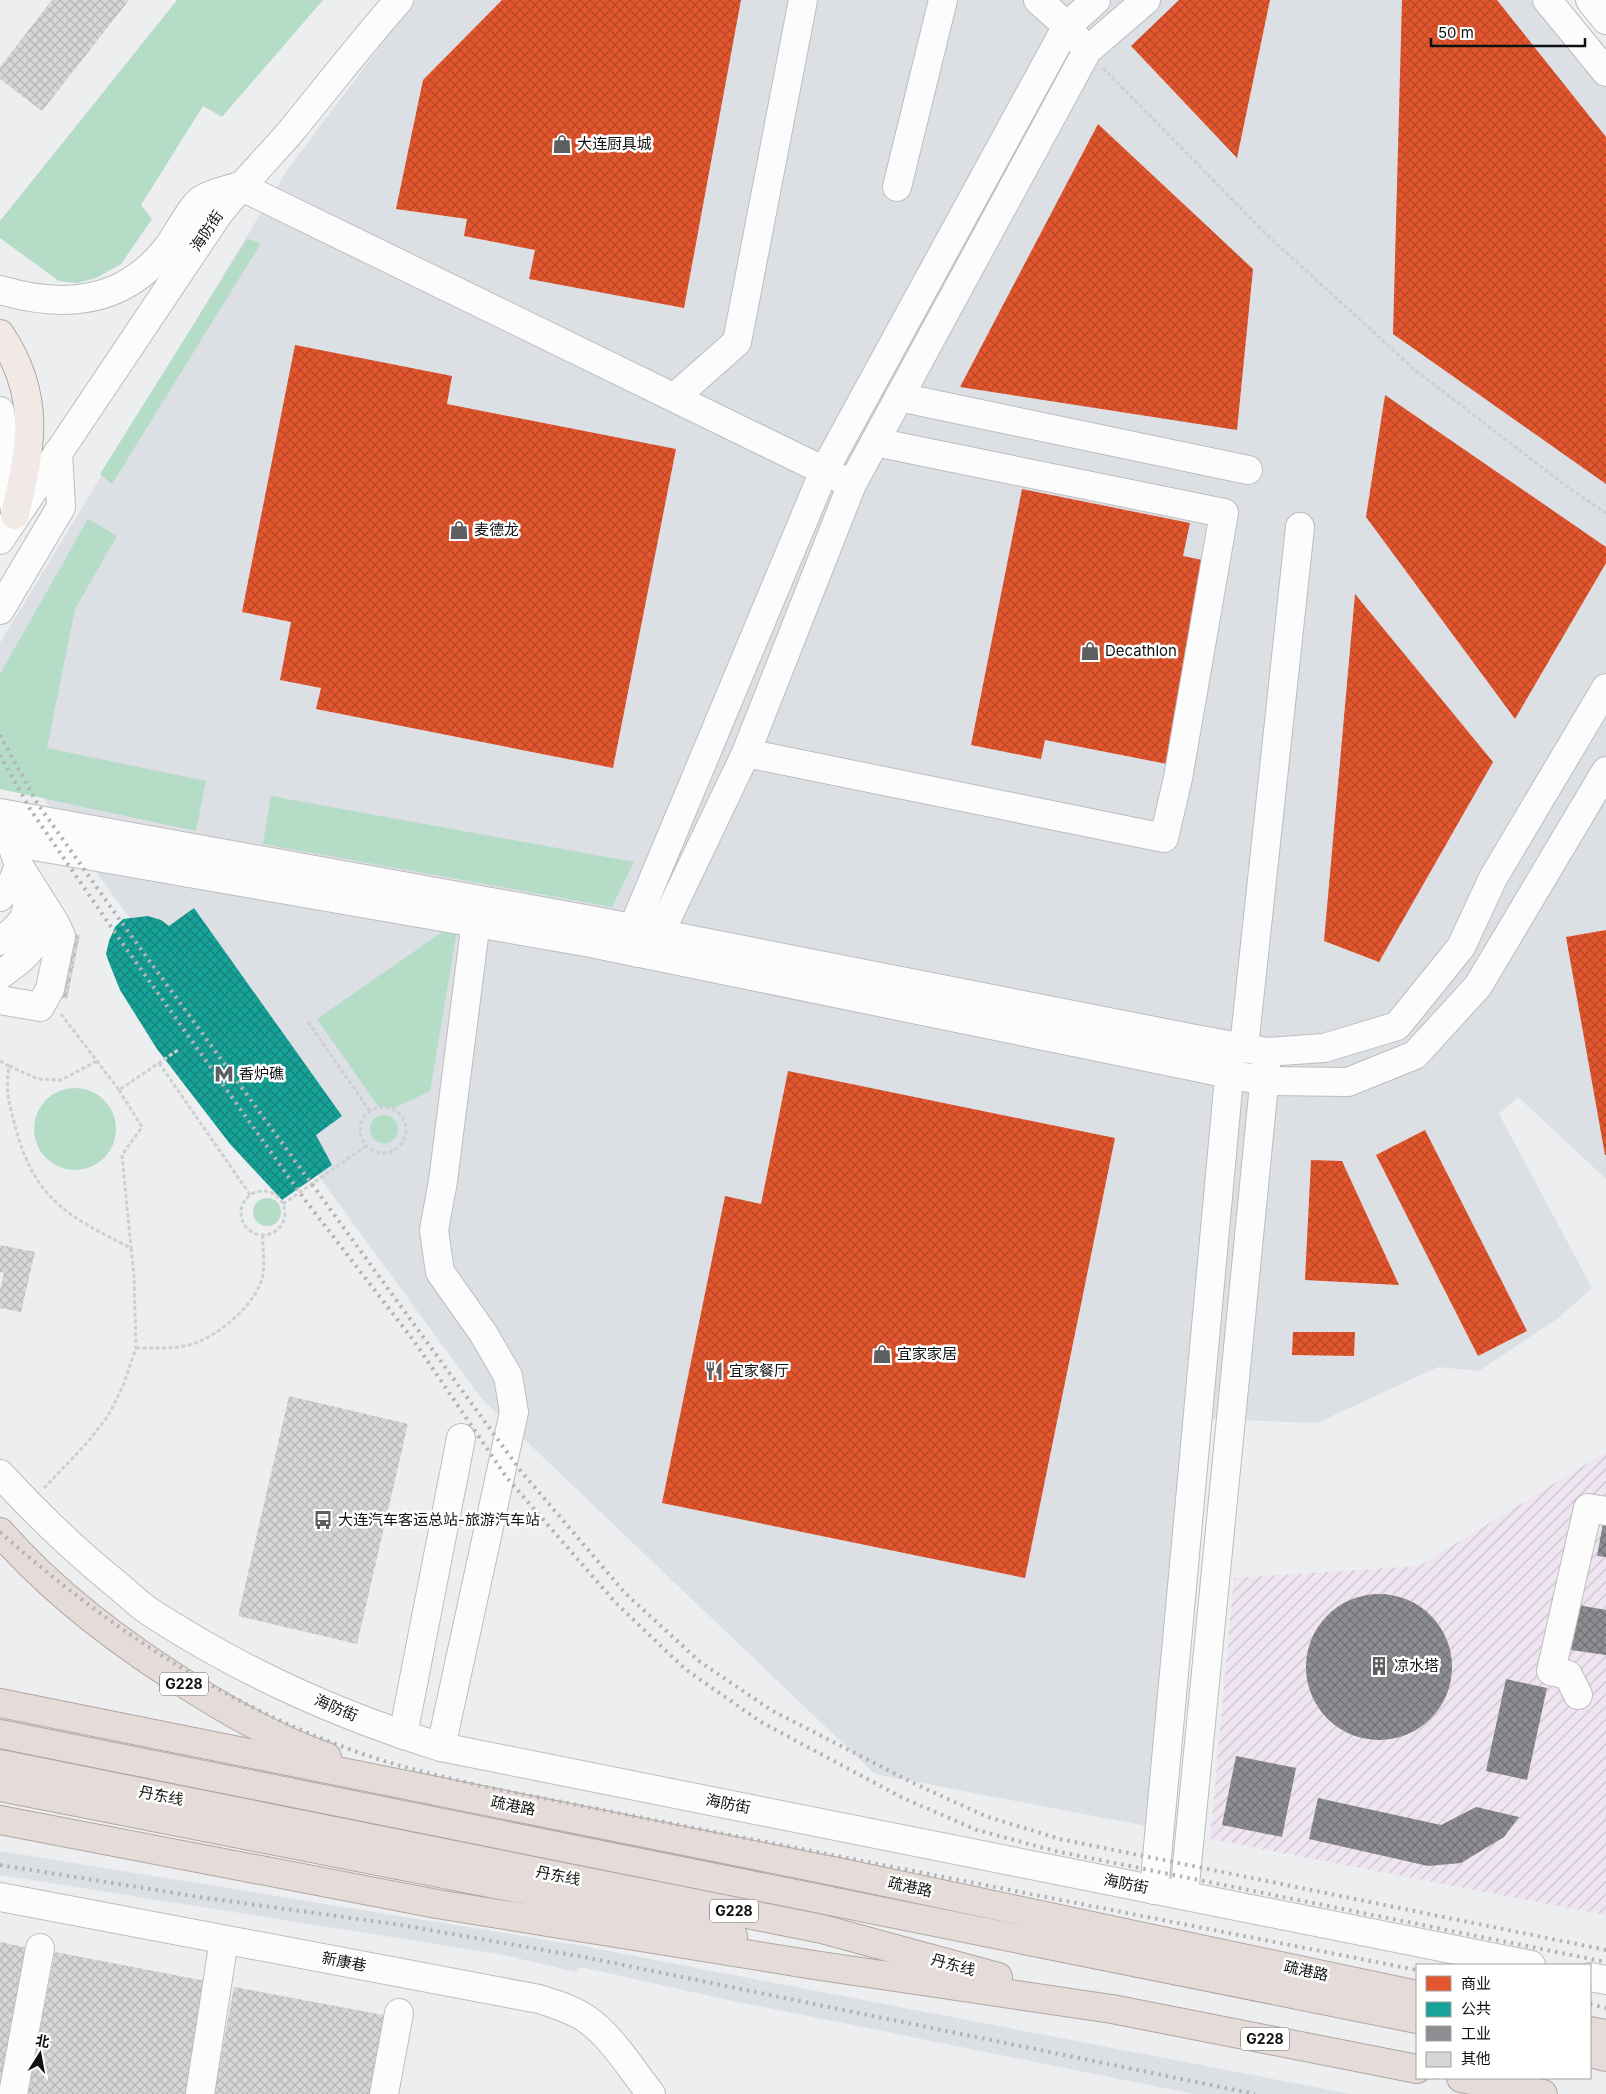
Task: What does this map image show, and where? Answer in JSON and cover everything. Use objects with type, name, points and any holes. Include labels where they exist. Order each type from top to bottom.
[{"type":"highway","name":"G228","points":[[0,1532],[15,1549],[81,1611],[153,1664],[254,1724],[313,1752],[401,1784]]},
{"type":"highway","points":[[0,1703],[401,1784]]},
{"type":"highway","name":"疏港路","points":[[0,1734],[1416,2019]]},
{"type":"highway","name":"丹东线","points":[[0,1764],[822,1929],[1112,2008]]},
{"type":"highway","name":"疏港路","points":[[401,1784],[834,1871],[1416,1994]]},
{"type":"highway","points":[[0,1787],[658,1916],[739,1938],[814,1965]]},
{"type":"highway","points":[[0,1820],[437,1904],[814,1965],[1112,2008]]},
{"type":"highway","name":"G228","points":[[1112,2008],[1416,2069]]},
{"type":"highway","points":[[1591,2031],[1606,2034]]},
{"type":"highway","points":[[1591,2053],[1606,2056]]},
{"type":"highway","points":[[1466,2079],[1543,2094]]},
{"type":"main road","points":[[0,334],[19,369],[27,392],[29,413],[30,438],[28,461],[15,515]]},
{"type":"street","points":[[399,0],[356,49],[291,130],[240,186],[852,484]]},
{"type":"street","points":[[675,397],[737,342],[803,0]]},
{"type":"street","points":[[897,187],[942,0]]},
{"type":"street","points":[[1038,0],[1067,26],[1086,52]]},
{"type":"street","points":[[635,940],[824,471],[1067,26],[1096,0]]},
{"type":"street","points":[[660,933],[746,753],[852,484],[1086,52],[1146,0]]},
{"type":"street","points":[[1547,0],[1606,72]]},
{"type":"street","points":[[1590,0],[1606,20]]},
{"type":"street","name":"海防街","points":[[0,290],[26,298],[53,301],[81,300],[104,294],[126,284],[148,268],[167,248],[200,200],[240,186]]},
{"type":"street","name":"海防街","points":[[0,540],[219,213],[240,186]]},
{"type":"street","points":[[899,397],[1248,470]]},
{"type":"street","points":[[0,411],[15,515]]},
{"type":"street","points":[[746,753],[1164,838],[1178,778],[1224,513],[875,442]]},
{"type":"street","points":[[0,610],[61,507],[58,452]]},
{"type":"street","points":[[1154,1890],[1230,1075],[1248,1048],[1300,527]]},
{"type":"street","points":[[635,940],[660,933],[1248,1048],[1324,1048],[1398,1026],[1461,947],[1493,878],[1606,688]]},
{"type":"street","points":[[7,851],[477,911],[635,940],[1230,1075],[1264,1081],[1348,1082],[1415,1055],[1478,986],[1606,771]]},
{"type":"street","points":[[0,897],[12,883],[7,851]]},
{"type":"street","points":[[0,1000],[40,1007],[50,989],[61,936],[7,851]]},
{"type":"street","points":[[0,920],[8,914],[20,892],[7,851]]},
{"type":"street","points":[[0,941],[18,928],[27,910],[28,898],[7,851]]},
{"type":"street","points":[[0,975],[26,955],[36,942],[43,918],[42,904]]},
{"type":"street","points":[[441,1747],[514,1412],[508,1376],[483,1333],[440,1272],[434,1230],[443,1181],[477,911]]},
{"type":"street","points":[[1184,1896],[1264,1081],[1248,1048]]},
{"type":"street","points":[[403,1735],[461,1438]]},
{"type":"street","name":"海防街","points":[[0,1474],[27,1503],[87,1560],[149,1611],[208,1647],[276,1682],[403,1735],[441,1747],[1526,1964]]},
{"type":"street","points":[[0,1506],[27,1503]]},
{"type":"street","points":[[1578,1695],[1568,1675],[1551,1671],[1588,1508],[1606,1511]]},
{"type":"street","name":"新康巷","points":[[0,1897],[539,1999],[564,2007],[586,2019],[607,2038],[651,2094]]},
{"type":"street","points":[[200,2094],[224,1940]]},
{"type":"street","points":[[13,2094],[40,1948]]},
{"type":"street","points":[[1591,1977],[1606,1980]]},
{"type":"street","points":[[384,2094],[399,2013]]},
{"type":"path","points":[[1086,52],[1268,235],[1415,370],[1606,513]]},
{"type":"path","points":[[27,1503],[57,1476],[108,1416],[123,1386],[136,1348],[134,1275],[122,1155],[142,1128],[119,1090],[64,1016],[54,1010],[40,1007]]},
{"type":"path","points":[[308,1022],[370,1111]]},
{"type":"path","points":[[119,1090],[178,1050]]},
{"type":"path","points":[[0,1061],[38,1079],[62,1080],[97,1061]]},
{"type":"path","points":[[159,1063],[251,1196]]},
{"type":"path","points":[[9,1066],[5,1087],[23,1156],[46,1194],[81,1223],[131,1248]]},
{"type":"path","points":[[385,1107],[399,1113],[404,1119],[406,1134],[404,1141],[392,1152],[377,1152],[366,1146],[360,1129],[361,1122],[370,1111],[385,1107]]},
{"type":"path","points":[[283,1204],[366,1146]]},
{"type":"path","points":[[257,1193],[271,1193],[283,1204],[285,1216],[283,1223],[273,1233],[263,1235],[252,1232],[243,1221],[242,1207],[251,1196],[257,1193]]},
{"type":"path","points":[[136,1348],[191,1344],[216,1332],[237,1317],[253,1298],[264,1274],[263,1235]]},
{"type":"shaded area","points":[[415,0],[1560,0],[1606,52],[1606,1179],[1518,1097],[1499,1114],[1592,1288],[1557,1319],[1479,1371],[1438,1367],[1317,1423],[1207,1419],[1151,1827],[875,1774],[481,1398],[50,809],[0,703],[0,643],[287,170]]},
{"type":"shaded area","points":[[1606,1452],[1606,1915],[1210,1839],[1234,1578],[1419,1566]]},
{"type":"shaded area","points":[[0,1851],[583,1946],[1351,2094],[1194,2094],[733,2001],[581,1967],[576,1972],[499,1954],[0,1875]]},
{"type":"green space","points":[[177,0],[323,0],[222,117],[203,106],[141,205],[152,219],[121,264],[96,278],[77,283],[59,281],[0,238],[0,221]]},
{"type":"green space","points":[[247,239],[261,243],[112,484],[100,474]]},
{"type":"green space","points":[[88,519],[117,536],[75,609],[47,748],[206,781],[196,831],[0,789],[0,674]]},
{"type":"green space","points":[[271,796],[634,862],[612,907],[263,844]]},
{"type":"green space","points":[[448,928],[457,931],[430,1091],[394,1108],[378,1106],[317,1019]]},
{"type":"green space","points":[[75,1088],[91,1092],[104,1100],[112,1113],[116,1129],[112,1145],[104,1158],[91,1166],[75,1170],[59,1166],[46,1158],[38,1145],[34,1129],[38,1113],[46,1100],[59,1092]]},
{"type":"green space","points":[[384,1115],[394,1119],[398,1129],[394,1139],[384,1143],[374,1139],[370,1129],[374,1119]]},
{"type":"green space","points":[[267,1198],[277,1202],[281,1212],[277,1222],[267,1226],[257,1222],[253,1212],[257,1202]]},
{"type":"building: 商业","name":"大连厨具城","points":[[502,0],[741,0],[684,308],[529,279],[535,250],[464,236],[467,219],[396,209],[423,80]]},
{"type":"building: 商业","points":[[1179,0],[1270,0],[1237,158],[1131,46]]},
{"type":"building: 商业","points":[[1402,0],[1497,0],[1606,137],[1606,484],[1393,334]]},
{"type":"building: 商业","points":[[1098,124],[1253,269],[1237,430],[960,387]]},
{"type":"building: 商业","name":"麦德龙","points":[[295,345],[452,376],[447,404],[676,449],[613,768],[316,709],[321,688],[280,680],[291,622],[242,612]]},
{"type":"building: 商业","points":[[1385,395],[1606,547],[1606,563],[1515,719],[1366,517]]},
{"type":"building: 商业","name":"Decathlon","points":[[1022,489],[1190,523],[1183,556],[1207,561],[1167,764],[1045,740],[1041,759],[971,745]]},
{"type":"building: 商业","points":[[1355,594],[1493,762],[1379,962],[1324,941]]},
{"type":"building: 商业","points":[[1606,930],[1606,1155],[1605,1155],[1566,937]]},
{"type":"building: 商业","name":"宜家家居","points":[[788,1071],[1115,1138],[1025,1578],[662,1503],[725,1196],[761,1204]]},
{"type":"building: 商业","points":[[1425,1130],[1527,1331],[1478,1356],[1376,1155]]},
{"type":"building: 商业","points":[[1311,1160],[1342,1161],[1399,1285],[1305,1280]]},
{"type":"building: 商业","points":[[1293,1332],[1355,1332],[1354,1356],[1292,1355]]},
{"type":"building: 公共","points":[[194,908],[342,1116],[316,1135],[332,1165],[282,1200],[230,1144],[157,1049],[120,990],[106,954],[115,927],[123,919],[148,916],[161,920],[169,926]]},
{"type":"building: 工业","points":[[1604,1518],[1606,1518],[1606,1557],[1597,1556]]},
{"type":"building: 工业","name":"凉水塔","points":[[1379,1594],[1407,1599],[1431,1615],[1447,1639],[1452,1667],[1447,1695],[1431,1719],[1407,1735],[1379,1740],[1351,1735],[1327,1719],[1311,1695],[1306,1667],[1311,1639],[1327,1615],[1351,1599]]},
{"type":"building: 工业","points":[[1578,1605],[1606,1610],[1606,1655],[1571,1650]]},
{"type":"building: 工业","points":[[1506,1679],[1547,1688],[1527,1780],[1486,1771]]},
{"type":"building: 工业","points":[[1236,1756],[1296,1768],[1282,1837],[1222,1825]]},
{"type":"building: 工业","points":[[1318,1798],[1441,1825],[1476,1807],[1519,1817],[1504,1837],[1461,1863],[1428,1866],[1309,1839]]},
{"type":"building: 其他","points":[[52,0],[129,0],[42,111],[0,79],[0,67]]},
{"type":"building: 其他","points":[[66,932],[80,935],[67,999],[53,996]]},
{"type":"building: 其他","points":[[0,1245],[35,1252],[21,1312],[0,1308],[0,1290],[4,1273],[0,1272]]},
{"type":"building: 其他","name":"大连汽车客运总站-旅游汽车站","points":[[289,1396],[408,1424],[357,1644],[238,1616]]},
{"type":"building: 其他","points":[[0,1942],[28,1948],[0,2089]]},
{"type":"building: 其他","points":[[55,1952],[211,1982],[189,2094],[27,2094]]},
{"type":"building: 其他","points":[[234,1987],[389,2016],[375,2094],[214,2094]]},
{"type":"railway","points":[[0,735],[37,803],[127,930],[520,1470],[625,1593],[699,1661],[771,1710],[911,1782],[985,1816],[1060,1839],[1606,1950]]},
{"type":"railway","points":[[0,755],[30,809],[118,937],[305,1200],[414,1341],[507,1478],[615,1602],[685,1669],[761,1722],[903,1798],[977,1830],[1055,1851],[1606,1962]]},
{"type":"railway","points":[[0,1532],[85,1602],[130,1635],[177,1665],[225,1693],[274,1718],[378,1759],[481,1786],[1416,1970]]},
{"type":"railway","points":[[0,1865],[206,1898],[395,1924],[584,1957],[1255,2094]]},
{"type":"railway","points":[[1591,2004],[1606,2008]]},
{"type":"place","name":"大连厨具城","points":[[562,144]]},
{"type":"place","name":"麦德龙","points":[[459,530]]},
{"type":"place","name":"Decathlon","points":[[1090,651]]},
{"type":"place","name":"香炉礁","points":[[224,1074]]},
{"type":"place","name":"宜家家居","points":[[882,1354]]},
{"type":"place","name":"宜家餐厅","points":[[714,1371]]},
{"type":"place","name":"大连汽车客运总站-旅游汽车站","points":[[323,1520]]},
{"type":"place","name":"凉水塔","points":[[1379,1666]]}]
